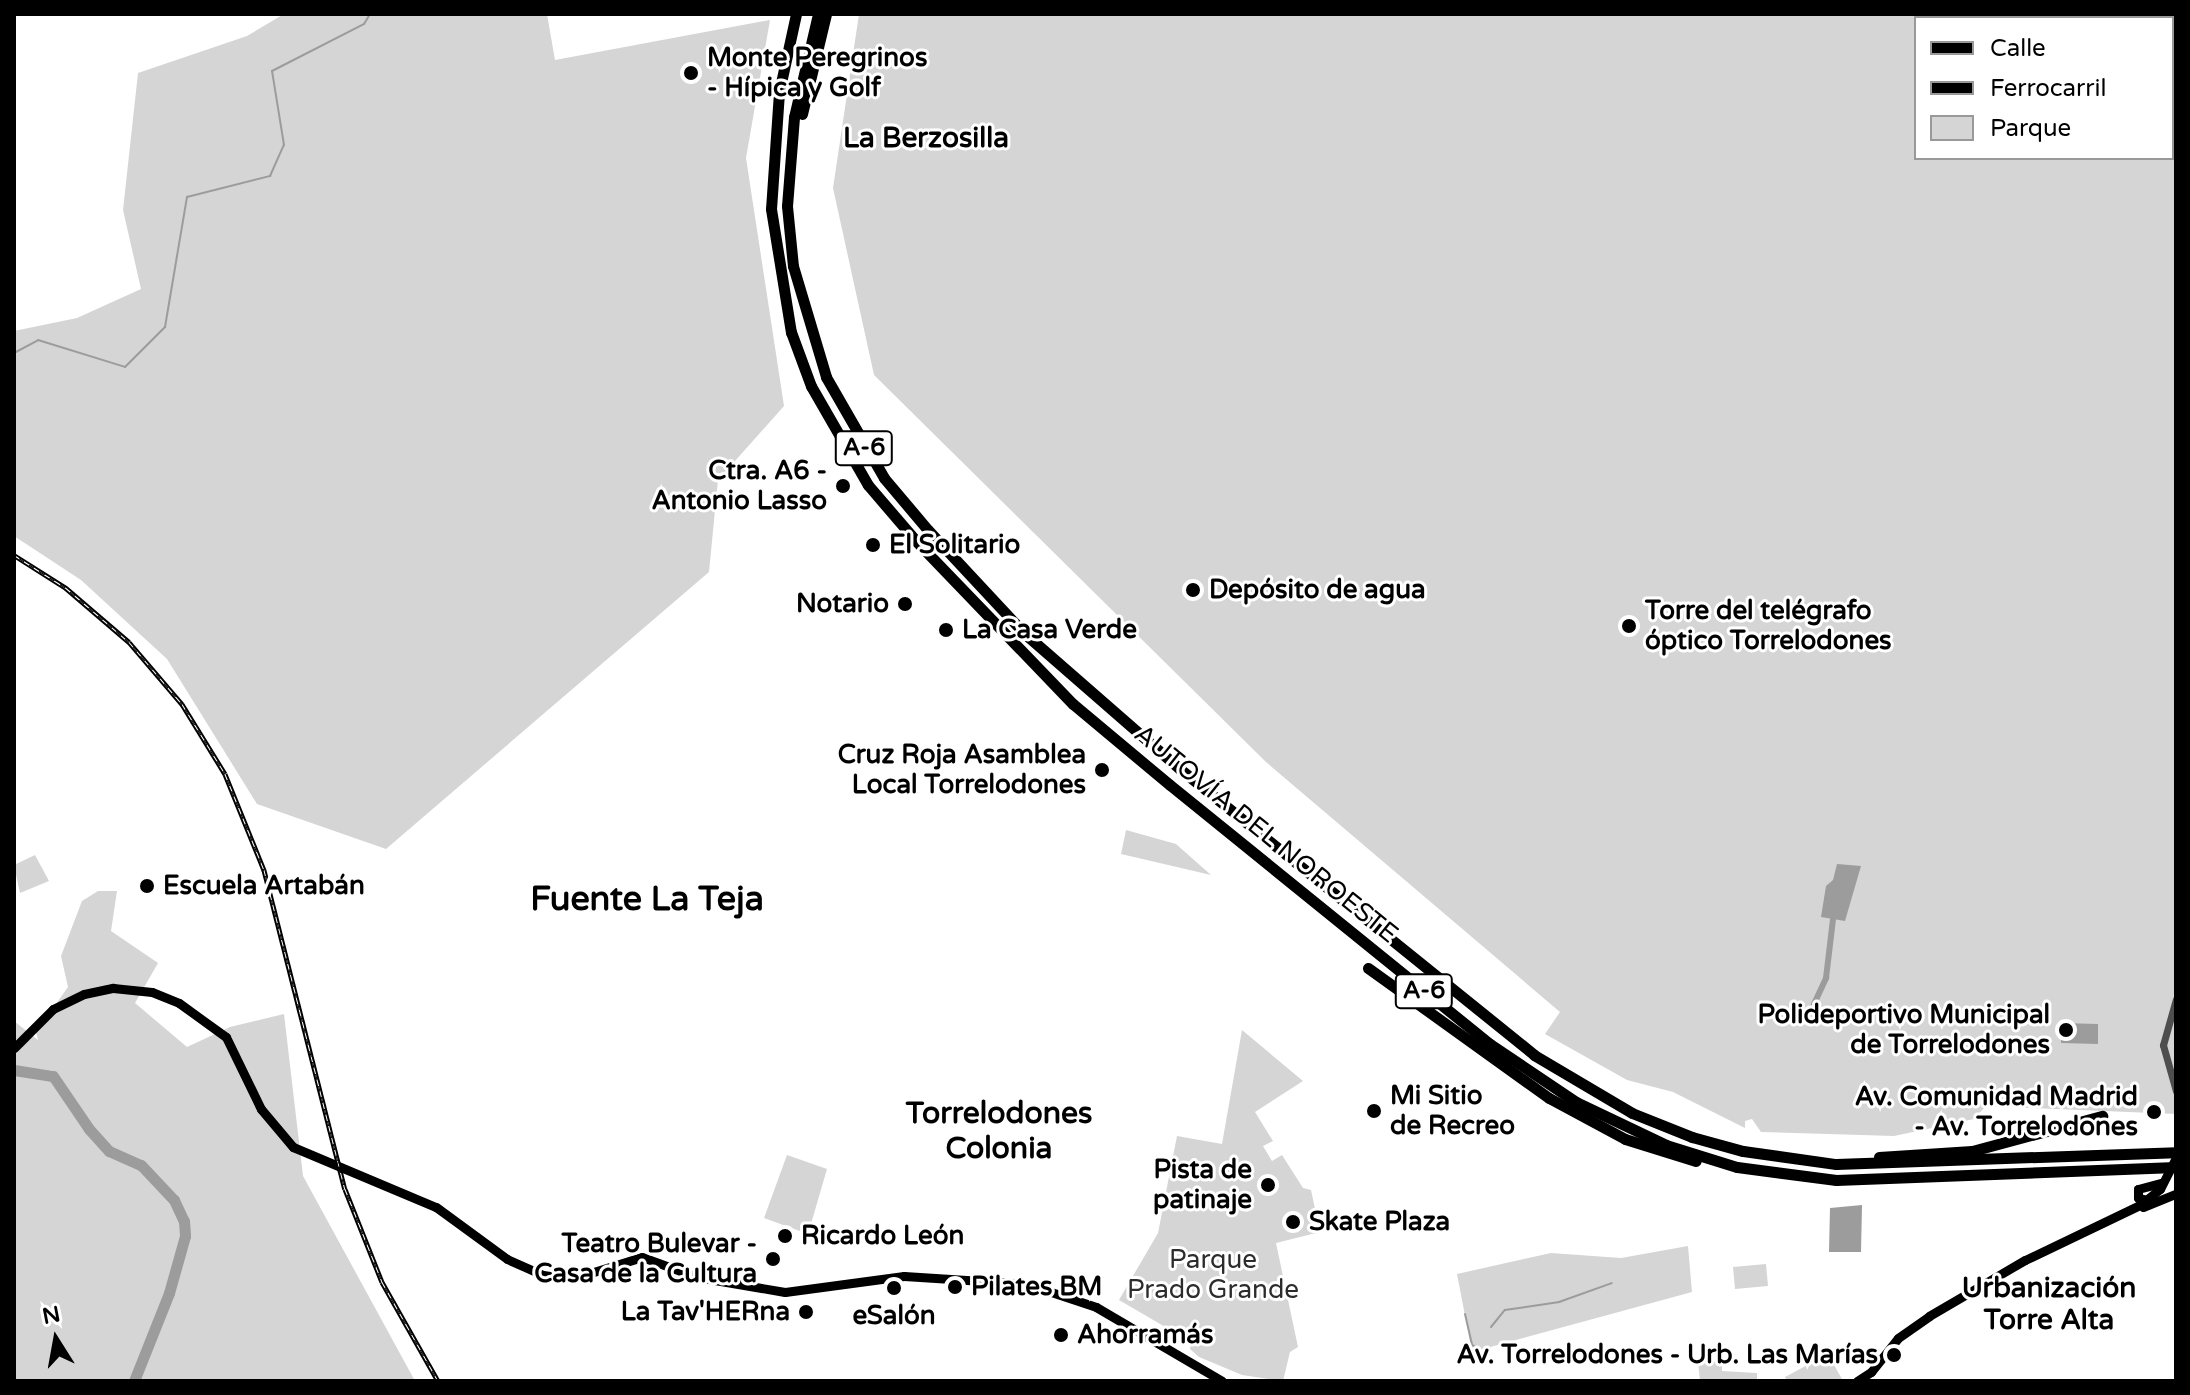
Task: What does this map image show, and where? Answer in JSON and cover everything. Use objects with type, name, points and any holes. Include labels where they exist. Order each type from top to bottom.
[{"type":"highway","name":"AUTOVÍA DEL NOROESTE","points":[[796,14],[773,153],[777,269],[791,332],[811,386],[868,485],[960,589],[1073,704],[1490,1044],[1576,1102],[1633,1131],[1737,1167],[1836,1180],[1909,1181],[2176,1167]]},
{"type":"highway","name":"AUTOVÍA DEL NOROESTE","points":[[818,14],[791,140],[787,206],[793,266],[826,377],[884,478],[1024,633],[1290,860],[1534,1055],[1632,1113],[1692,1137],[1791,1160],[1911,1164],[2176,1155]]},
{"type":"highway","points":[[791,140],[826,14]]},
{"type":"highway","points":[[1368,968],[1482,1052],[1585,1119],[1678,1158],[1737,1167]]},
{"type":"highway","points":[[1791,1160],[1960,1153],[2102,1116]]},
{"type":"main road","points":[[14,1048],[53,1009],[84,994],[125,988],[162,995],[229,1041],[261,1109],[299,1150],[436,1207],[507,1259],[556,1279],[634,1258],[697,1277],[785,1292],[904,1276],[1027,1284],[1096,1307],[1222,1381]]},
{"type":"main road","points":[[1857,1381],[1876,1376],[1879,1363],[1910,1328],[2115,1216],[2145,1195],[2164,1181],[2176,1155]]},
{"type":"main road","points":[[2099,1224],[2176,1194]]},
{"type":"street","points":[[2176,999],[2168,1012],[2163,1050],[2176,1091]]},
{"type":"green space","points":[[284,14],[547,14],[555,60],[770,20],[746,158],[784,406],[718,480],[709,572],[386,849],[257,804],[167,659],[81,580],[14,536],[14,331],[77,318],[141,289],[123,210],[138,73],[247,36]]},
{"type":"green space","points":[[859,14],[2176,14],[2176,1114],[1986,1106],[1974,1119],[1894,1136],[1761,1132],[1752,1119],[1745,1121],[1745,1128],[1673,1092],[1627,1080],[1545,1034],[1560,1012],[1266,762],[874,375],[833,188]]},
{"type":"green space","points":[[1126,830],[1176,844],[1211,875],[1121,854]]},
{"type":"green space","points":[[35,855],[49,881],[20,893],[14,865]]},
{"type":"green space","points":[[98,891],[117,891],[111,931],[158,963],[135,1003],[187,1047],[230,1027],[284,1014],[303,1176],[415,1381],[14,1381],[14,1021],[38,1040],[36,1032],[68,987],[61,956],[82,901]]},
{"type":"green space","name":"Parque Prado Grande","points":[[1242,1030],[1303,1081],[1255,1112],[1273,1141],[1263,1146],[1272,1161],[1282,1155],[1303,1188],[1311,1190],[1320,1232],[1276,1243],[1298,1347],[1290,1352],[1283,1381],[1242,1375],[1199,1357],[1190,1349],[1191,1342],[1119,1300],[1158,1233],[1177,1136],[1222,1144]]},
{"type":"green space","points":[[787,1155],[827,1169],[808,1234],[764,1218]]},
{"type":"green space","points":[[1688,1246],[1692,1292],[1472,1352],[1457,1274],[1551,1253],[1621,1258]]},
{"type":"green space","points":[[1766,1264],[1768,1286],[1735,1289],[1733,1267]]},
{"type":"green space","points":[[1828,1354],[1843,1381],[1787,1381],[1785,1377]]},
{"type":"green space","points":[[1698,1361],[1722,1362],[1722,1371],[1757,1373],[1757,1381],[1700,1381]]},
{"type":"shaded area","points":[[1837,864],[1861,866],[1845,921],[1821,917],[1826,886],[1833,880]]},
{"type":"shaded area","points":[[2061,1023],[2098,1024],[2098,1044],[2061,1043]]},
{"type":"shaded area","points":[[1862,1205],[1861,1252],[1829,1252],[1830,1208]]},
{"type":"waterway","points":[[14,353],[38,340],[125,367],[165,327],[187,197],[270,176],[284,145],[272,71],[364,24],[370,14]]},
{"type":"waterway","points":[[1814,1004],[1826,978],[1833,919]]},
{"type":"waterway","points":[[14,1070],[53,1076],[89,1129],[109,1151],[141,1165],[174,1200],[184,1221],[185,1236],[169,1293],[134,1381]]},
{"type":"waterway","points":[[1491,1327],[1505,1310],[1559,1302],[1612,1283]]},
{"type":"waterway","points":[[1465,1314],[1472,1345],[1478,1348]]},
{"type":"railway","points":[[14,555],[66,588],[129,642],[182,704],[225,774],[264,870],[345,1189],[382,1282],[438,1381]]},
{"type":"place","name":"Monte Peregrinos - Hípica y Golf","points":[[691,73]]},
{"type":"place","name":"Ctra. A6 - Antonio Lasso","points":[[843,486]]},
{"type":"place","name":"El Solitario","points":[[873,545]]},
{"type":"place","name":"Depósito de agua","points":[[1193,590]]},
{"type":"place","name":"Notario","points":[[905,604]]},
{"type":"place","name":"Torre del telégrafo óptico Torrelodones","points":[[1629,626]]},
{"type":"place","name":"La Casa Verde","points":[[946,630]]},
{"type":"place","name":"Cruz Roja Asamblea Local Torrelodones","points":[[1102,770]]},
{"type":"place","name":"Escuela Artabán","points":[[147,886]]},
{"type":"place","name":"Polideportivo Municipal de Torrelodones","points":[[2066,1030]]},
{"type":"place","name":"Mi Sitio de Recreo","points":[[1374,1111]]},
{"type":"place","name":"Av. Comunidad Madrid - Av. Torrelodones","points":[[2154,1112]]},
{"type":"place","name":"Pista de patinaje","points":[[1268,1185]]},
{"type":"place","name":"Skate Plaza","points":[[1293,1222]]},
{"type":"place","name":"Ricardo León","points":[[785,1236]]},
{"type":"place","name":"Teatro Bulevar - Casa de la Cultura","points":[[773,1259]]},
{"type":"place","name":"Pilates BM","points":[[955,1287]]},
{"type":"place","name":"eSalón","points":[[894,1288]]},
{"type":"place","name":"La Tav'HERna","points":[[806,1312]]},
{"type":"place","name":"Ahorramás","points":[[1061,1335]]},
{"type":"place","name":"Av. Torrelodones - Urb. Las Marías","points":[[1894,1355]]},
{"type":"district","name":"La Berzosilla","points":[[926,138]]},
{"type":"district","name":"Fuente La Teja","points":[[647,900]]},
{"type":"district","name":"Torrelodones Colonia","points":[[999,1131]]},
{"type":"district","name":"Urbanización Torre Alta","points":[[2049,1304]]}]
